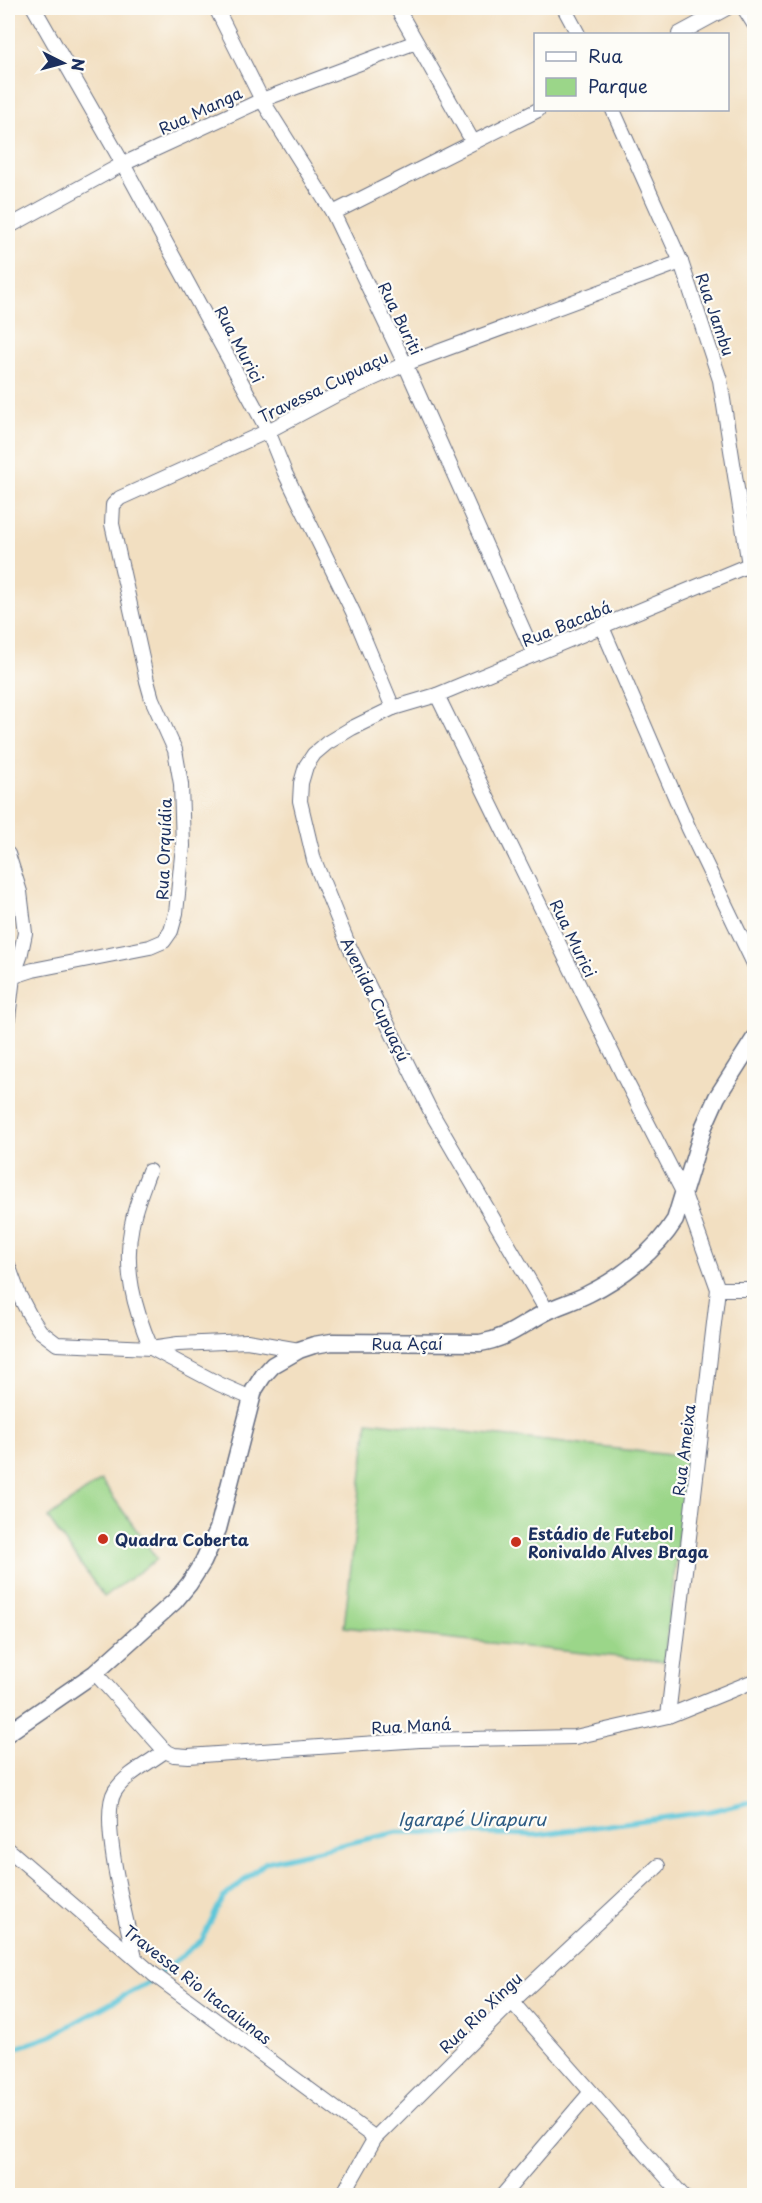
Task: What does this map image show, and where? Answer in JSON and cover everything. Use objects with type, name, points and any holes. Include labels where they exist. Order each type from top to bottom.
[{"type":"street","name":"Rua Murici","points":[[34,8],[123,164],[268,431],[285,473],[353,612],[393,708]]},
{"type":"street","name":"Rua Buriti","points":[[216,8],[262,100],[333,213],[405,364],[534,654]]},
{"type":"street","points":[[397,8],[472,142]]},
{"type":"street","points":[[564,8],[577,33]]},
{"type":"street","points":[[681,33],[727,8]]},
{"type":"street","points":[[744,8],[754,24]]},
{"type":"street","name":"Rua Manga","points":[[8,227],[123,164],[262,100],[416,42]]},
{"type":"street","points":[[333,213],[536,111]]},
{"type":"street","name":"Rua Jambu","points":[[613,111],[681,262],[720,380],[752,571]]},
{"type":"street","name":"Travessa Cupuaçu","points":[[120,498],[268,431],[334,396],[405,364],[681,262]]},
{"type":"street","name":"Rua Orquídia","points":[[10,978],[33,970],[150,947],[164,940],[171,931],[176,913],[183,846],[181,784],[175,750],[152,699],[147,681],[112,524],[113,505],[120,498]]},
{"type":"street","name":"Rua Bacabá","points":[[393,708],[437,695],[602,627],[752,571]]},
{"type":"street","points":[[602,627],[689,829],[754,964]]},
{"type":"street","name":"Rua Murici","points":[[437,695],[623,1075],[684,1194]]},
{"type":"street","name":"Avenida Cupuaçú","points":[[393,708],[327,743],[314,754],[306,766],[301,783],[300,801],[314,860],[348,944],[431,1112],[547,1311]]},
{"type":"street","points":[[8,854],[20,892],[25,933],[20,957],[10,978],[8,1018]]},
{"type":"street","name":"Rua Açaí","points":[[95,1674],[175,1601],[203,1562],[218,1529],[251,1398],[263,1376],[273,1365],[299,1350],[332,1342],[480,1343],[506,1336],[547,1311],[590,1294],[631,1267],[666,1234],[675,1220],[704,1126],[717,1097],[754,1039]]},
{"type":"street","points":[[150,1171],[132,1223],[128,1252],[129,1276],[134,1302],[151,1348],[251,1398]]},
{"type":"street","name":"Rua Ameixa","points":[[669,1716],[718,1289],[684,1194]]},
{"type":"street","points":[[8,1265],[18,1295],[30,1316],[40,1331],[57,1344],[151,1348],[178,1344],[247,1341],[299,1350]]},
{"type":"street","points":[[718,1289],[754,1289]]},
{"type":"street","points":[[8,1733],[95,1674],[165,1751],[128,1778],[114,1792],[110,1807],[109,1828],[135,1958]]},
{"type":"street","name":"Rua Maná","points":[[165,1751],[174,1755],[210,1756],[238,1752],[420,1740],[575,1737],[669,1716],[754,1681]]},
{"type":"street","name":"Travessa Rio Itacaiunas","points":[[8,1849],[153,1974],[375,2138]]},
{"type":"street","name":"Rua Rio Xingu","points":[[342,2196],[375,2138],[512,2002],[658,1866]]},
{"type":"street","points":[[512,2002],[683,2196]]},
{"type":"street","points":[[502,2196],[591,2092]]},
{"type":"green space","name":"Estádio de Futebol Ronivaldo Alves Braga","points":[[368,1421],[688,1457],[664,1662],[344,1627]]},
{"type":"green space","name":"Quadra Coberta","points":[[101,1480],[157,1559],[104,1597],[48,1518]]},
{"type":"waterway","name":"Igarapé Uirapuru","points":[[8,2051],[51,2036],[149,1982],[202,1940],[222,1899],[266,1862],[398,1832],[536,1835],[711,1811],[754,1801]]},
{"type":"place","name":"Quadra Coberta","points":[[103,1539]]},
{"type":"place","name":"Estádio de Futebol Ronivaldo Alves Braga","points":[[516,1542]]}]
